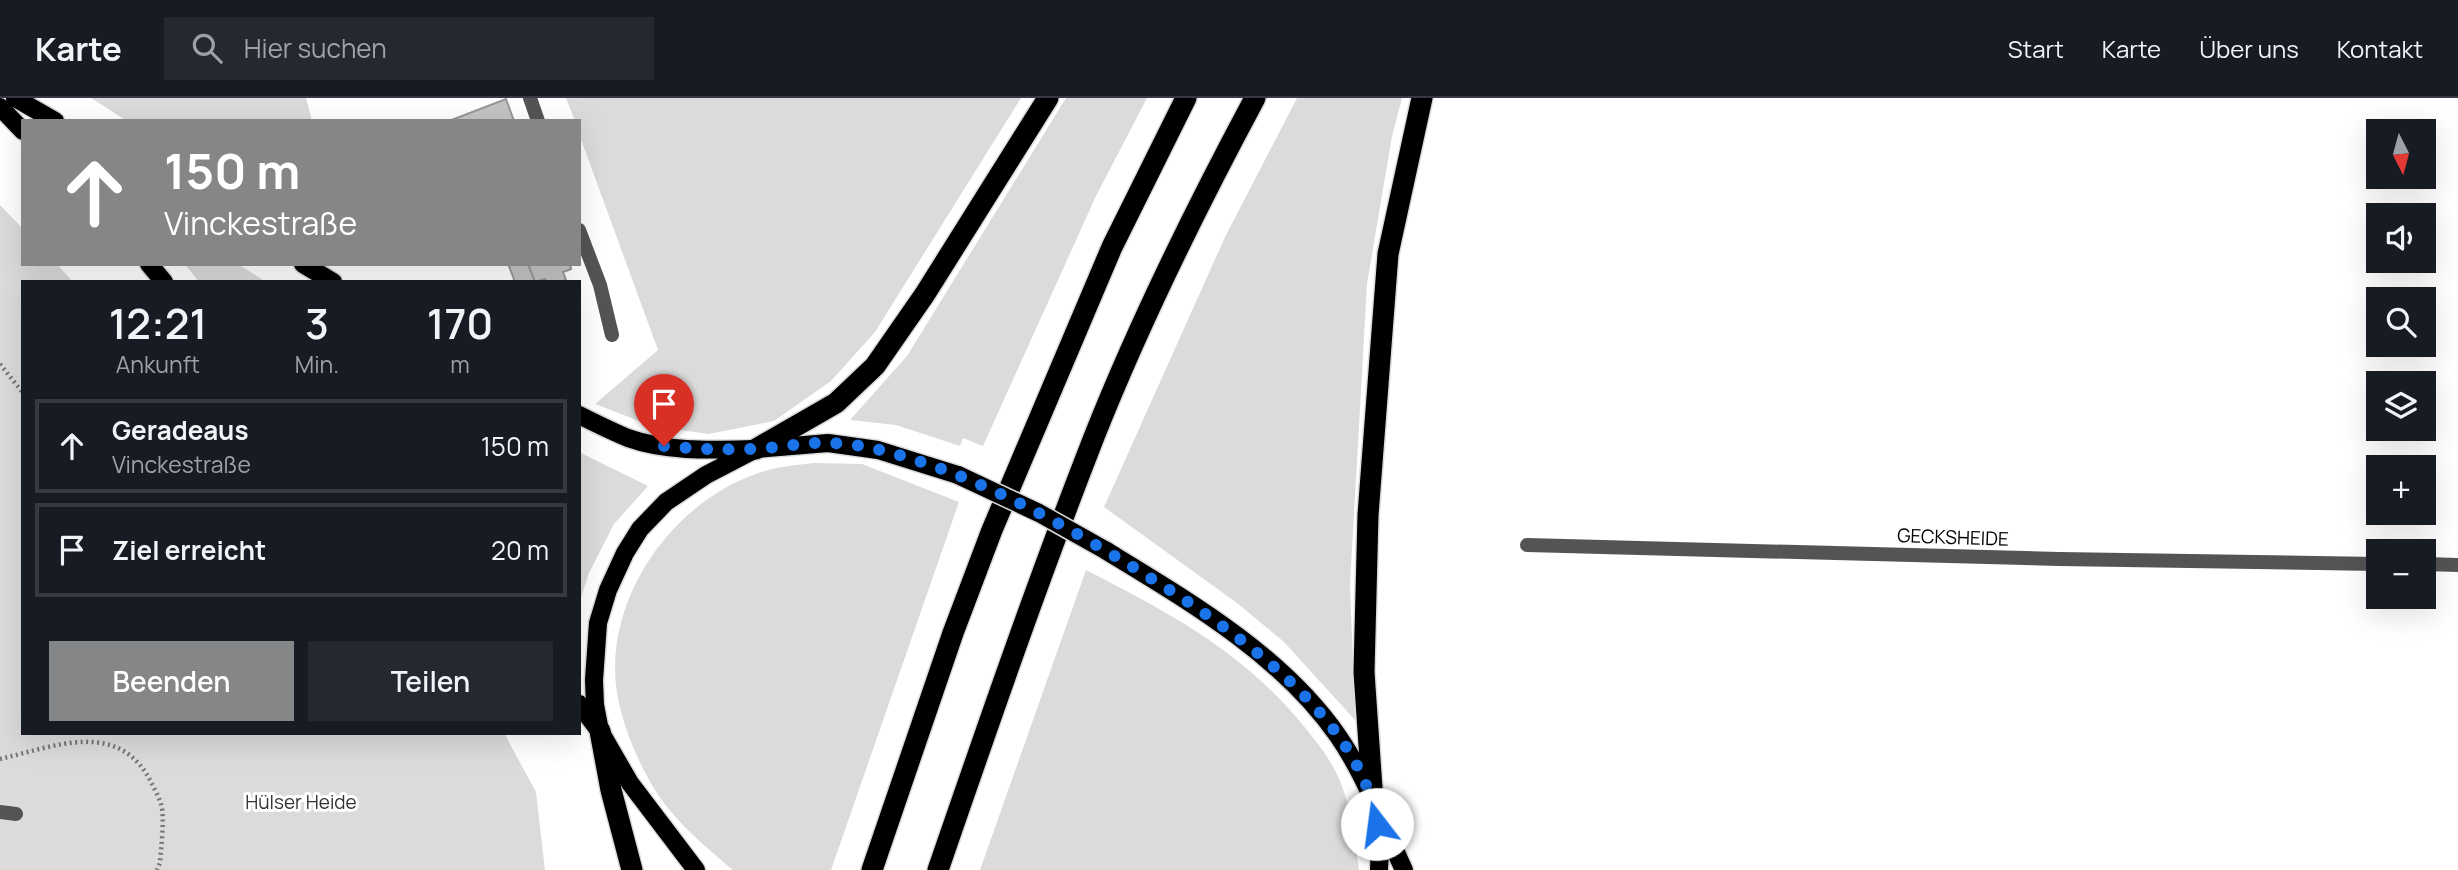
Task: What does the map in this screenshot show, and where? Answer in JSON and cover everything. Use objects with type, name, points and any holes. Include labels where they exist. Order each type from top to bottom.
[{"type":"highway","points":[[756,449],[836,403],[875,366],[925,294],[1048,98]]},
{"type":"highway","points":[[872,870],[953,633],[992,530],[1112,247],[1186,98]]},
{"type":"highway","points":[[938,870],[1014,649],[1095,435],[1146,317],[1255,98]]},
{"type":"highway","points":[[1373,803],[1364,672],[1368,515],[1388,254],[1422,98]]},
{"type":"highway","points":[[600,731],[611,790],[632,870]]},
{"type":"main road","points":[[15,98],[52,119]]},
{"type":"main road","points":[[0,107],[21,129]]},
{"type":"main road","points":[[151,266],[162,280]]},
{"type":"main road","points":[[306,266],[330,280]]},
{"type":"main road","points":[[581,416],[631,439],[664,446],[707,450],[828,443],[878,450],[958,475],[1039,513],[1192,603],[1262,655],[1337,735],[1404,870]]},
{"type":"main road","points":[[600,731],[594,680],[598,623],[608,590],[625,553],[640,529],[666,502],[706,475],[756,449]]},
{"type":"main road","points":[[581,707],[600,731],[630,783],[696,870]]},
{"type":"main road","points":[[1373,803],[1380,845],[1379,870]]},
{"type":"street","points":[[530,98],[537,119]]},
{"type":"street","points":[[581,235],[600,285],[612,335]]},
{"type":"street","name":"GECKSHEIDE","points":[[1527,545],[2366,564]]},
{"type":"street","points":[[2436,564],[2458,565]]},
{"type":"street","points":[[0,812],[16,814]]},
{"type":"path","points":[[0,364],[21,390]]},
{"type":"path","points":[[108,735],[108,743]]},
{"type":"path","points":[[0,759],[86,741],[108,743],[130,753],[146,773],[162,805],[160,863],[157,870]]},
{"type":"green space","points":[[91,98],[306,98],[311,119],[124,119]]},
{"type":"green space","points":[[566,98],[1021,98],[875,332],[831,381],[774,421],[709,434],[652,426],[595,404],[658,350],[581,139],[581,119],[574,119]]},
{"type":"green space","points":[[1066,98],[1147,98],[1096,196],[983,446],[963,438],[960,446],[896,425],[850,420],[907,356]]},
{"type":"green space","points":[[1297,98],[1402,98],[1392,136],[1367,284],[1350,585],[1355,720],[1284,642],[1237,603],[1104,507],[1225,237]]},
{"type":"green space","name":"Hülser Heide","points":[[0,205],[21,227],[21,266],[59,266],[71,280],[21,280],[21,735],[505,735],[536,792],[545,870],[0,870]]},
{"type":"green space","points":[[187,266],[241,266],[263,280],[197,280]]},
{"type":"green space","points":[[581,453],[648,486],[614,524],[589,573],[581,597]]},
{"type":"green space","points":[[814,463],[862,464],[959,502],[831,870],[733,870],[674,815],[655,790],[636,755],[627,732],[616,686],[616,652],[622,618],[635,585],[652,555],[675,528],[701,504],[730,485],[761,472]]},
{"type":"green space","points":[[1086,570],[1202,635],[1229,654],[1279,698],[1319,746],[1338,777],[1351,817],[1359,870],[980,870]]},
{"type":"building","points":[[506,99],[513,119],[454,119]]},
{"type":"building","points":[[509,266],[529,266],[534,280],[514,280]]},
{"type":"building","points":[[529,266],[570,266],[571,269],[563,272],[566,280],[534,280]]},
{"type":"route","points":[[664,446],[707,450],[828,443],[878,450],[958,475],[1039,513],[1192,603],[1262,655],[1337,735],[1373,803],[1377,824]]}]
